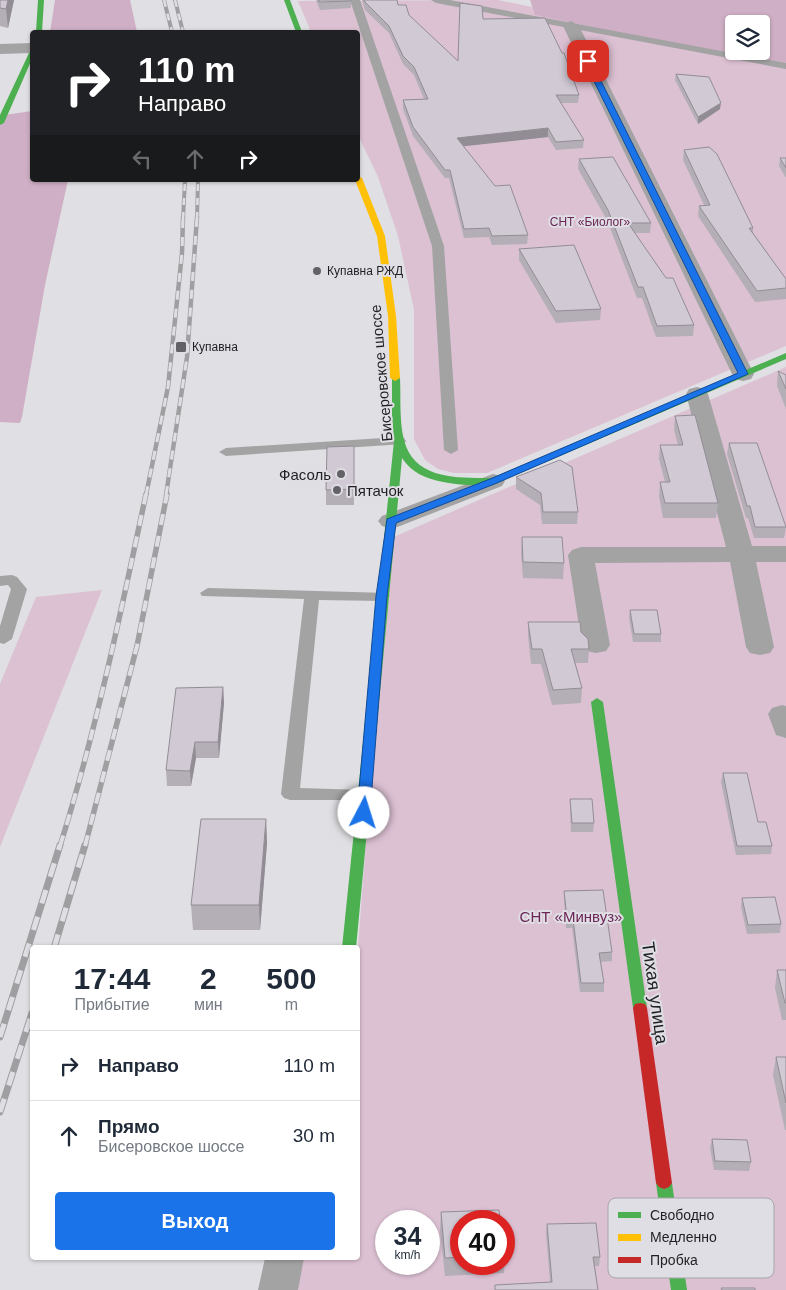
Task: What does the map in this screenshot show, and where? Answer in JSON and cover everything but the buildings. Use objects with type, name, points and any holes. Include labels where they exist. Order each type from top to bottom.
[{"type":"main road","points":[[39,30],[41,0]]},
{"type":"main road","points":[[287,0],[297,30]]},
{"type":"main road","points":[[0,123],[30,57]]},
{"type":"main road","name":"Бисеровское шоссе","points":[[360,182],[381,236],[392,316],[399,441],[411,464],[431,476],[454,481],[493,481],[786,356]]},
{"type":"main road","points":[[349,945],[365,796],[382,596],[399,441]]},
{"type":"main road","name":"Тихая улица","points":[[597,702],[666,1198]]},
{"type":"street","points":[[571,26],[743,374]]},
{"type":"street","points":[[0,49],[30,48]]},
{"type":"street","points":[[697,394],[740,554],[760,647]]},
{"type":"street","points":[[391,521],[493,481]]},
{"type":"street","points":[[596,644],[581,556],[786,554]]},
{"type":"street","points":[[278,1290],[286,1260]]},
{"type":"lane","points":[[355,0],[438,246],[450,450]]},
{"type":"lane","points":[[436,0],[786,66]]},
{"type":"lane","points":[[226,452],[399,441]]},
{"type":"lane","points":[[0,581],[12,580],[19,589],[4,639]]},
{"type":"lane","points":[[208,593],[382,596]]},
{"type":"lane","points":[[312,595],[290,794],[365,796]]},
{"type":"green space","name":"СНТ «Биолог»","points":[[498,0],[532,7],[536,15],[725,54],[725,60],[765,60],[786,63],[786,346],[487,473],[454,473],[438,469],[425,460],[414,439],[414,310],[398,236],[378,177],[360,139],[360,30],[310,30],[298,1]]},
{"type":"green space","name":"СНТ «Минвуз»","points":[[786,367],[786,1290],[278,1290],[285,1260],[360,1260],[360,945],[358,945],[389,539]]},
{"type":"green space","points":[[102,590],[0,847],[0,684],[36,597]]},
{"type":"shaded area","points":[[55,0],[130,0],[137,30],[50,30]]},
{"type":"shaded area","points":[[530,0],[786,0],[786,63],[765,60],[770,60],[770,15],[725,15],[725,54],[535,15]]},
{"type":"shaded area","points":[[30,111],[30,182],[68,182],[45,285],[20,423],[0,422],[0,123],[4,115]]},
{"type":"railway","points":[[164,0],[172,30]]},
{"type":"railway","points":[[175,0],[182,30]]},
{"type":"railway","points":[[183,219],[185,182]]},
{"type":"railway","points":[[197,219],[198,182]]},
{"type":"railway","points":[[146,495],[168,387],[182,253],[183,217]]},
{"type":"railway","points":[[166,495],[187,357],[197,217]]},
{"type":"railway","points":[[60,846],[96,715],[146,494]]},
{"type":"railway","points":[[85,846],[137,646],[167,494]]},
{"type":"railway","points":[[0,1037],[60,845]]},
{"type":"railway","points":[[55,945],[85,845]]},
{"type":"railway","points":[[0,1112],[30,1019]]},
{"type":"traffic: fast","points":[[39,30],[41,0]]},
{"type":"traffic: fast","points":[[287,0],[298,30]]},
{"type":"traffic: fast","points":[[0,123],[30,57]]},
{"type":"traffic: fast","points":[[395,378],[399,440],[404,454],[413,465],[423,472],[450,480],[493,481],[786,356]]},
{"type":"traffic: fast","points":[[349,945],[399,441]]},
{"type":"traffic: fast","points":[[597,702],[640,1008]]},
{"type":"traffic: fast","points":[[664,1183],[666,1198]]},
{"type":"traffic: fast","points":[[677,1278],[679,1290]]},
{"type":"traffic: slow","points":[[360,182],[381,236],[392,316],[395,378]]},
{"type":"traffic: jam","points":[[640,1008],[664,1183]]},
{"type":"place","name":"Купавна РЖД","points":[[317,271]]},
{"type":"place","name":"Купавна","points":[[181,347]]},
{"type":"place","name":"Фасоль","points":[[341,474]]},
{"type":"place","name":"Пятачок","points":[[337,490]]},
{"type":"route","points":[[364,813],[382,596],[391,521],[493,481],[743,374],[588,61]]}]
